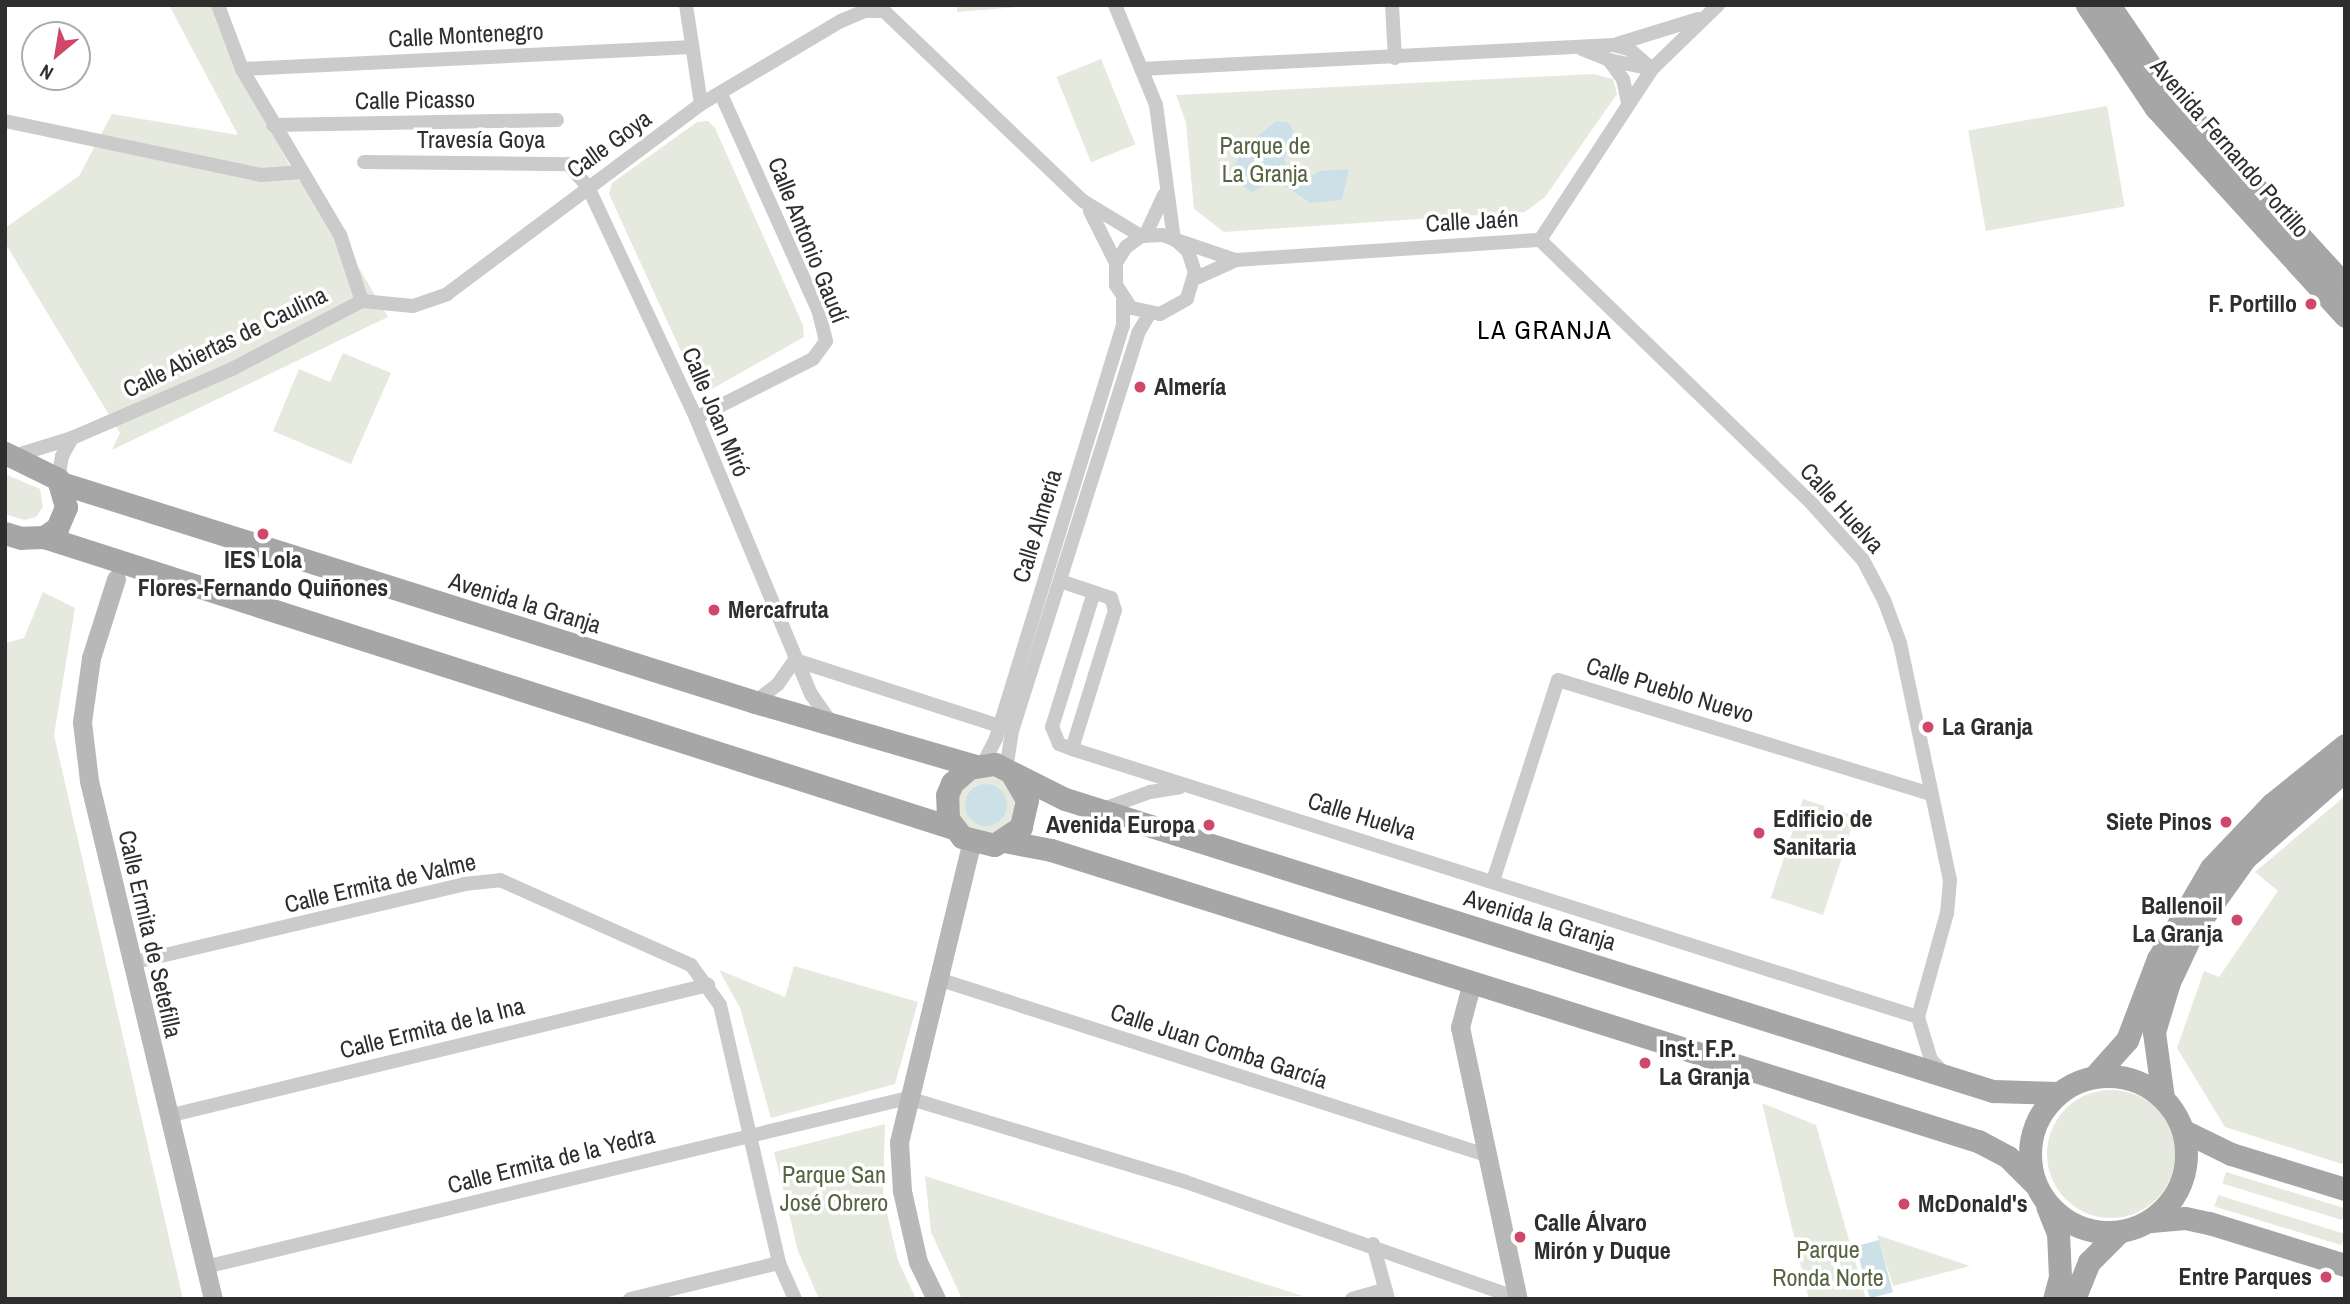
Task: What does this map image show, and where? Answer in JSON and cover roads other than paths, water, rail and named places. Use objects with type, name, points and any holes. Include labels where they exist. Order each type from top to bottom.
[{"type":"main road","name":"Avenida Fernando Portillo","points":[[2087,5],[2156,108],[2345,316]]},
{"type":"main road","name":"Avenida Fernando Portillo","points":[[2109,5],[2169,93],[2345,286]]},
{"type":"main road","name":"Avenida la Granja","points":[[10,455],[59,481],[755,702],[1009,771],[1045,791],[1101,810],[1948,1076],[2017,1095],[2058,1093]]},
{"type":"main road","points":[[44,537],[63,517],[59,481]]},
{"type":"main road","points":[[5,533],[21,538],[44,537],[140,566],[962,835],[982,845],[1004,841],[1051,850],[1978,1141],[2008,1157],[2041,1194],[2079,1227],[2119,1232]]},
{"type":"main road","points":[[2054,1299],[2060,1276],[2058,1233],[2030,1165],[2035,1125],[2058,1093],[2094,1077],[2127,1040],[2158,959],[2211,868],[2272,804],[2345,745]]},
{"type":"main road","points":[[962,835],[946,807],[947,795],[959,774],[979,765]]},
{"type":"main road","points":[[2162,1098],[2154,1032],[2169,982],[2193,931],[2245,858],[2345,770]]},
{"type":"main road","points":[[1004,841],[1021,827],[1027,809],[1025,792],[1009,771]]},
{"type":"main road","points":[[2094,1077],[2131,1079],[2162,1098],[2184,1131],[2186,1160],[2181,1184],[2151,1221]]},
{"type":"main road","points":[[2184,1131],[2231,1154],[2345,1189]]},
{"type":"main road","points":[[2074,1299],[2089,1262],[2119,1232],[2151,1221],[2185,1218],[2209,1223],[2345,1265]]},
{"type":"street","name":"Calle Abiertas de Caulina","points":[[10,455],[72,438],[232,369],[362,301],[340,235],[242,69],[218,5]]},
{"type":"street","points":[[686,5],[701,104]]},
{"type":"street","points":[[1115,5],[1156,105],[1176,241],[1194,264],[1194,279],[1187,299],[1176,309],[1149,315],[1123,300]]},
{"type":"street","points":[[1392,5],[1395,58]]},
{"type":"street","name":"Calle Jaén","points":[[1194,279],[1236,260],[1540,240],[1651,69],[1718,5]]},
{"type":"street","name":"Calle Jaén","points":[[884,8],[1083,201],[1143,236],[1176,241],[1236,260]]},
{"type":"street","name":"Calle Goya","points":[[362,301],[413,306],[447,294],[701,104],[841,21],[864,11],[884,8]]},
{"type":"street","points":[[1141,69],[1581,49],[1613,45],[1703,18]]},
{"type":"street","points":[[1613,45],[1629,49],[1651,69]]},
{"type":"street","name":"Calle Montenegro","points":[[242,69],[692,47]]},
{"type":"street","points":[[1581,49],[1609,60],[1651,69]]},
{"type":"street","points":[[1609,60],[1623,79],[1628,102]]},
{"type":"street","name":"Calle Antonio Gaudí","points":[[695,418],[813,359],[826,341],[818,310],[721,94]]},
{"type":"street","name":"Calle Picasso","points":[[273,125],[557,120]]},
{"type":"street","points":[[5,121],[261,175],[302,172]]},
{"type":"street","name":"Travesía Goya","points":[[364,162],[568,164],[588,187]]},
{"type":"street","points":[[1116,263],[1126,247],[1143,236],[1168,180]]},
{"type":"street","name":"Calle Joan Miró","points":[[588,187],[695,418],[795,660],[811,694],[832,725]]},
{"type":"street","name":"Calle Jaén","points":[[1083,201],[1116,263],[1115,285],[1123,300]]},
{"type":"street","name":"Calle Huelva","points":[[1072,749],[1918,1017],[1947,913],[1950,880],[1900,643],[1864,560],[1633,326],[1540,240]]},
{"type":"street","name":"Calle Almería","points":[[979,765],[999,726],[1123,326],[1123,300]]},
{"type":"street","name":"Calle Almería","points":[[1009,771],[1012,730],[1138,333],[1149,315]]},
{"type":"street","points":[[59,481],[72,438]]},
{"type":"street","points":[[102,554],[116,579],[140,566]]},
{"type":"street","name":"Calle Ermita de Setefilla","points":[[116,579],[91,658],[82,722],[89,781],[213,1299]]},
{"type":"street","points":[[1060,581],[1094,592],[1111,598],[1115,610],[1072,749],[1059,744],[1052,727],[1094,592]]},
{"type":"street","points":[[755,702],[778,684],[795,660],[999,726]]},
{"type":"street","name":"Calle Pueblo Nuevo","points":[[1493,881],[1558,680],[1930,794]]},
{"type":"street","points":[[1101,810],[1150,792],[1192,787]]},
{"type":"street","points":[[936,1299],[918,1262],[902,1191],[899,1142],[938,979],[962,835]]},
{"type":"street","name":"Calle Ermita de Valme","points":[[131,963],[464,884],[500,880],[691,965],[720,1005],[779,1263],[795,1299]]},
{"type":"street","name":"Calle Juan Comba García","points":[[938,979],[1486,1155]]},
{"type":"street","points":[[1472,982],[1460,1027],[1518,1298]]},
{"type":"street","name":"Calle Ermita de la Ina","points":[[168,1116],[708,985]]},
{"type":"street","points":[[1918,1017],[1931,1060],[1948,1076]]},
{"type":"street","points":[[908,1098],[1373,1244],[1518,1298]]},
{"type":"street","name":"Calle Ermita de la Yedra","points":[[205,1267],[908,1098]]},
{"type":"street","points":[[1352,1299],[1387,1294],[1373,1244]]},
{"type":"street","points":[[630,1299],[779,1263]]},
{"type":"place","name":"F. Portillo","points":[[2311,304]]},
{"type":"place","name":"Almería","points":[[1140,387]]},
{"type":"place","name":"IES Lola Flores-Fernando Quiñones","points":[[263,534]]},
{"type":"place","name":"Mercafruta","points":[[714,610]]},
{"type":"place","name":"La Granja","points":[[1928,727]]},
{"type":"place","name":"Siete Pinos","points":[[2226,822]]},
{"type":"place","name":"Avenida Europa","points":[[1209,825]]},
{"type":"place","name":"Edificio de Sanitaria","points":[[1759,833]]},
{"type":"place","name":"Ballenoil La Granja","points":[[2237,920]]},
{"type":"place","name":"Inst. F.P. La Granja","points":[[1645,1063]]},
{"type":"place","name":"McDonald's","points":[[1904,1204]]},
{"type":"place","name":"Calle Álvaro Mirón y Duque","points":[[1520,1237]]},
{"type":"place","name":"Entre Parques","points":[[2326,1277]]},
{"type":"district","name":"LA GRANJA","points":[[1545,330]]},
{"type":"park label","name":"Parque de La Granja","points":[[1265,160]]},
{"type":"park label","name":"Parque San José Obrero","points":[[834,1189]]},
{"type":"park label","name":"Parque Ronda Norte","points":[[1828,1264]]}]
